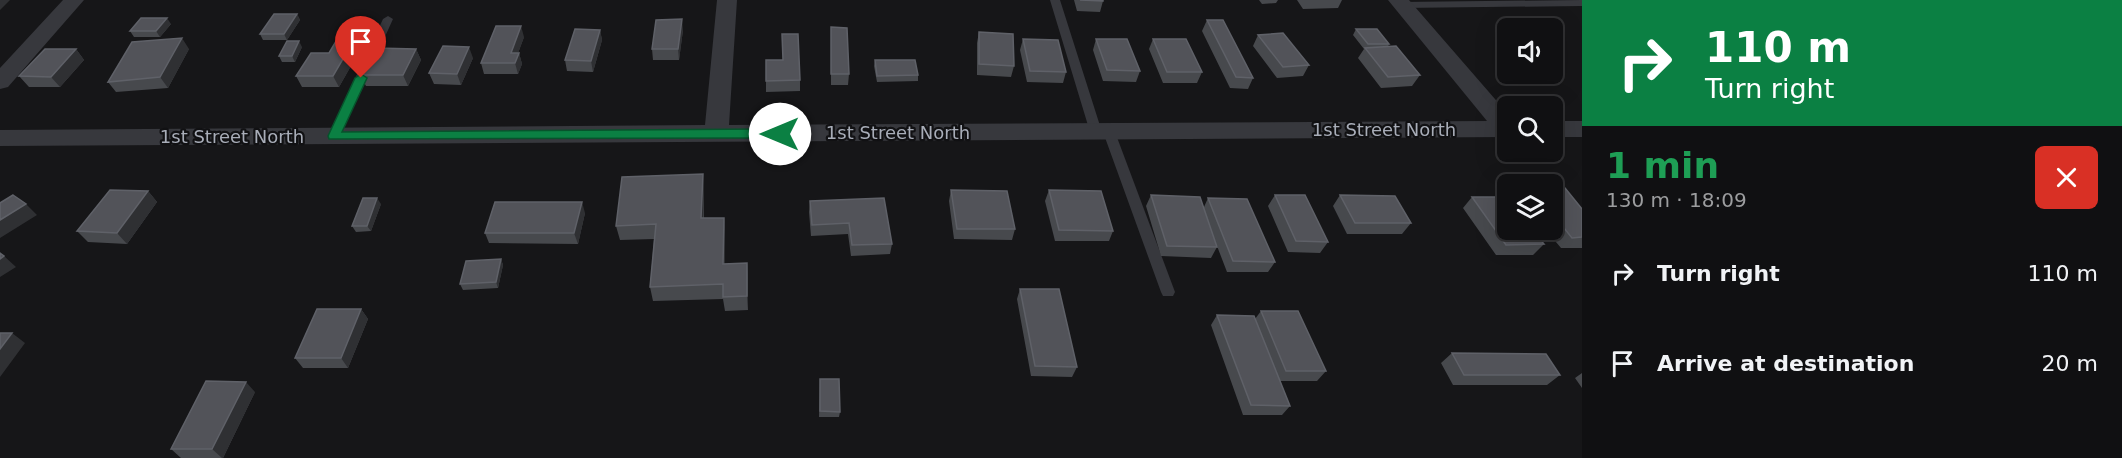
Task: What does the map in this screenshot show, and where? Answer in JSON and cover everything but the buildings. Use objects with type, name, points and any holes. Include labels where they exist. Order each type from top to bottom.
[{"type":"street","points":[[0,82],[74,0]]},
{"type":"street","points":[[716,134],[727,0]]},
{"type":"street","points":[[1399,2],[1497,117]]},
{"type":"street","name":"1st Street North","points":[[0,138],[1497,129]]},
{"type":"street","points":[[1563,129],[1582,129]]},
{"type":"lane","points":[[1055,0],[1103,132],[1168,292]]},
{"type":"lane","points":[[1399,2],[1582,3]]},
{"type":"lane","points":[[334,136],[388,19]]},
{"type":"route","points":[[361,78],[334,136],[780,134]]}]
